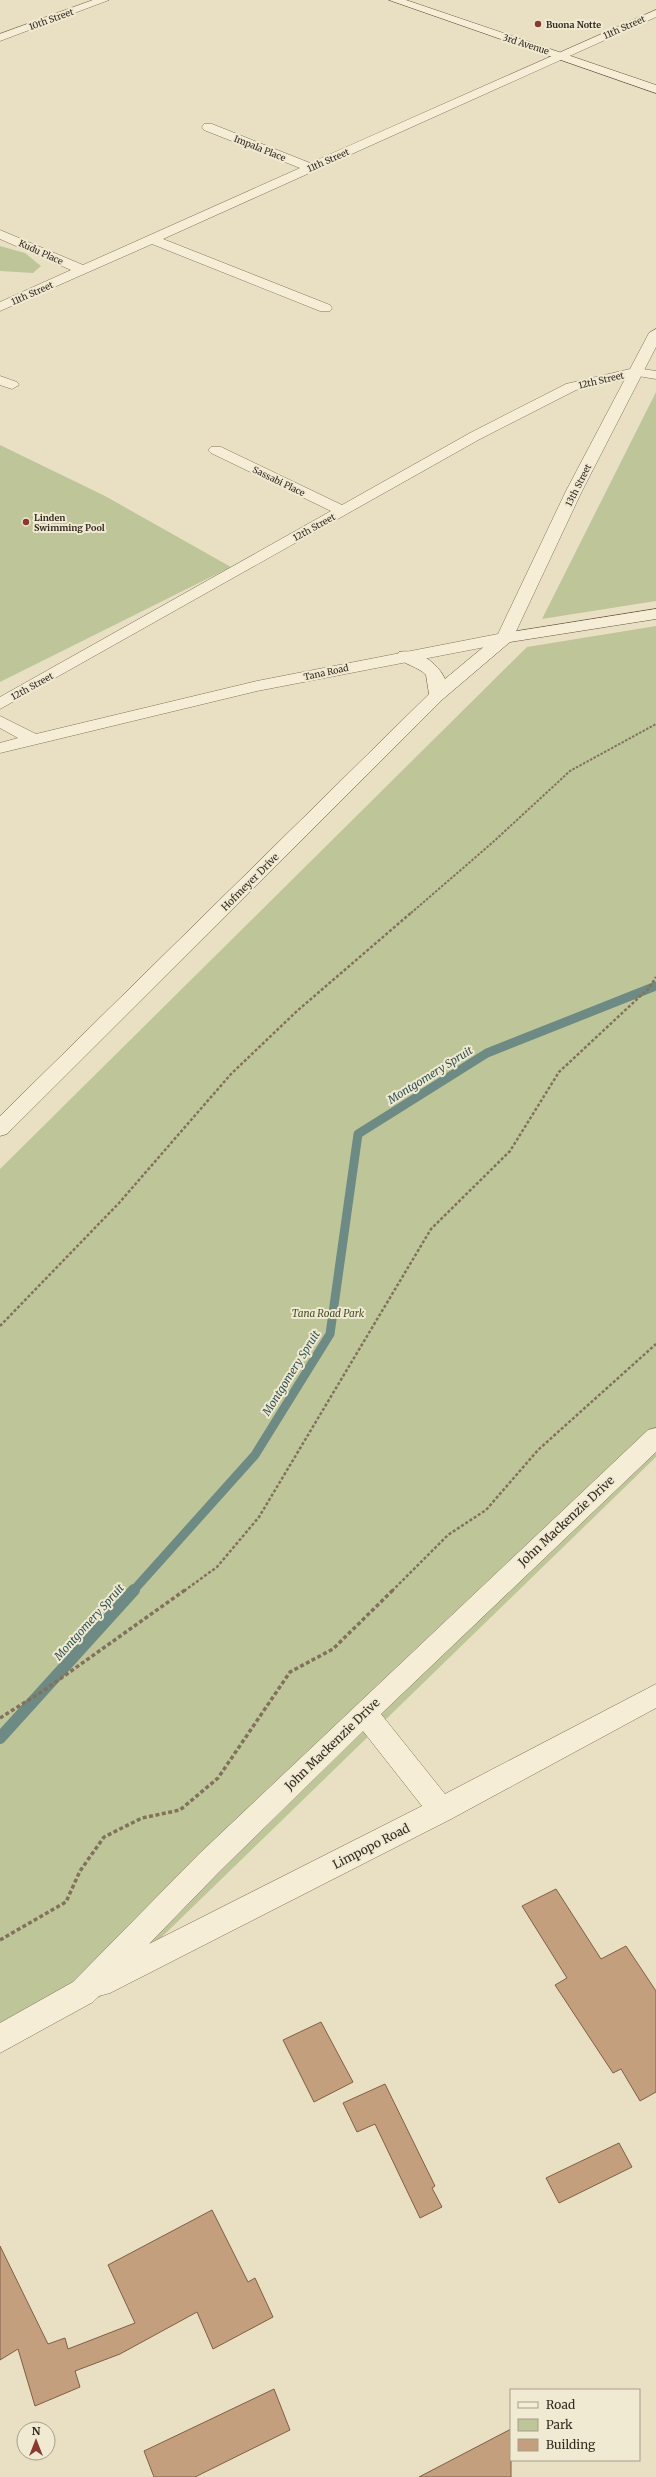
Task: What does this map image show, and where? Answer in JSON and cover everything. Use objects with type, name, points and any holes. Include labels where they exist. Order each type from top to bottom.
[{"type":"street","name":"10th Street","points":[[0,38],[103,0]]},
{"type":"street","name":"3rd Avenue","points":[[395,0],[656,89]]},
{"type":"street","name":"11th Street","points":[[0,307],[656,13]]},
{"type":"street","name":"Impala Place","points":[[208,127],[311,168]]},
{"type":"street","name":"Kudu Place","points":[[0,234],[83,270]]},
{"type":"street","points":[[152,239],[325,308]]},
{"type":"street","name":"13th Street","points":[[505,638],[574,491],[656,333]]},
{"type":"street","name":"12th Street","points":[[0,704],[475,436],[562,392],[592,381],[636,372]]},
{"type":"street","name":"Sassabi Place","points":[[216,450],[343,511]]},
{"type":"street","name":"Tana Road","points":[[0,748],[257,686],[405,656],[505,638],[656,614]]},
{"type":"street","name":"Hofmeyer Drive","points":[[0,1129],[437,695],[505,638]]},
{"type":"street","points":[[405,656],[423,663],[433,671],[439,685],[437,695]]},
{"type":"street","points":[[0,721],[33,740]]},
{"type":"street","name":"John Mackenzie Drive","points":[[0,2039],[83,1992],[209,1863],[364,1713],[656,1437]]},
{"type":"street","name":"Limpopo Road","points":[[83,1992],[441,1810],[656,1695]]},
{"type":"street","points":[[364,1713],[441,1810]]},
{"type":"lane","points":[[636,372],[656,374]]},
{"type":"path","points":[[0,1326],[119,1203],[231,1074],[297,1011],[492,843],[570,771],[656,724]]},
{"type":"path","points":[[0,1718],[43,1691],[217,1567],[259,1518],[431,1229],[510,1151],[559,1072],[649,988],[656,977]]},
{"type":"path","points":[[0,1940],[66,1902],[80,1871],[104,1837],[142,1818],[180,1810],[218,1778],[290,1672],[332,1649],[448,1535],[486,1510],[538,1450],[656,1344]]},
{"type":"green space","points":[[0,246],[25,253],[41,266],[33,273],[0,271]]},
{"type":"green space","points":[[656,392],[656,601],[542,619]]},
{"type":"green space","points":[[0,445],[105,496],[231,567],[0,682]]},
{"type":"green space","name":"Tana Road Park","points":[[656,626],[656,1457],[100,1997],[0,2049],[0,1169],[527,647]]},
{"type":"building","points":[[556,1889],[601,1959],[626,1946],[656,1991],[656,2092],[640,2101],[621,2069],[613,2073],[555,1985],[567,1978],[522,1906]]},
{"type":"building","points":[[321,2022],[353,2082],[314,2102],[283,2040]]},
{"type":"building","points":[[385,2084],[435,2186],[432,2188],[442,2207],[420,2218],[375,2124],[357,2132],[343,2103]]},
{"type":"building","points":[[619,2143],[632,2167],[559,2203],[546,2178]]},
{"type":"building","points":[[212,2210],[248,2282],[255,2278],[273,2317],[213,2349],[197,2312],[120,2354],[75,2371],[80,2387],[35,2406],[18,2349],[0,2360],[0,2246],[48,2344],[65,2338],[68,2349],[135,2323],[108,2265]]},
{"type":"building","points":[[274,2389],[290,2430],[195,2477],[154,2477],[144,2451]]},
{"type":"building","points":[[510,2430],[511,2477],[419,2477]]},
{"type":"waterway","name":"Montgomery Spruit","points":[[133,1591],[255,1455],[330,1334],[358,1134],[487,1053],[656,986]]},
{"type":"waterway","name":"Montgomery Spruit","points":[[0,1738],[134,1590]]},
{"type":"place","name":"Buona Notte","points":[[538,24]]},
{"type":"place","name":"Linden Swimming Pool","points":[[26,522]]}]
